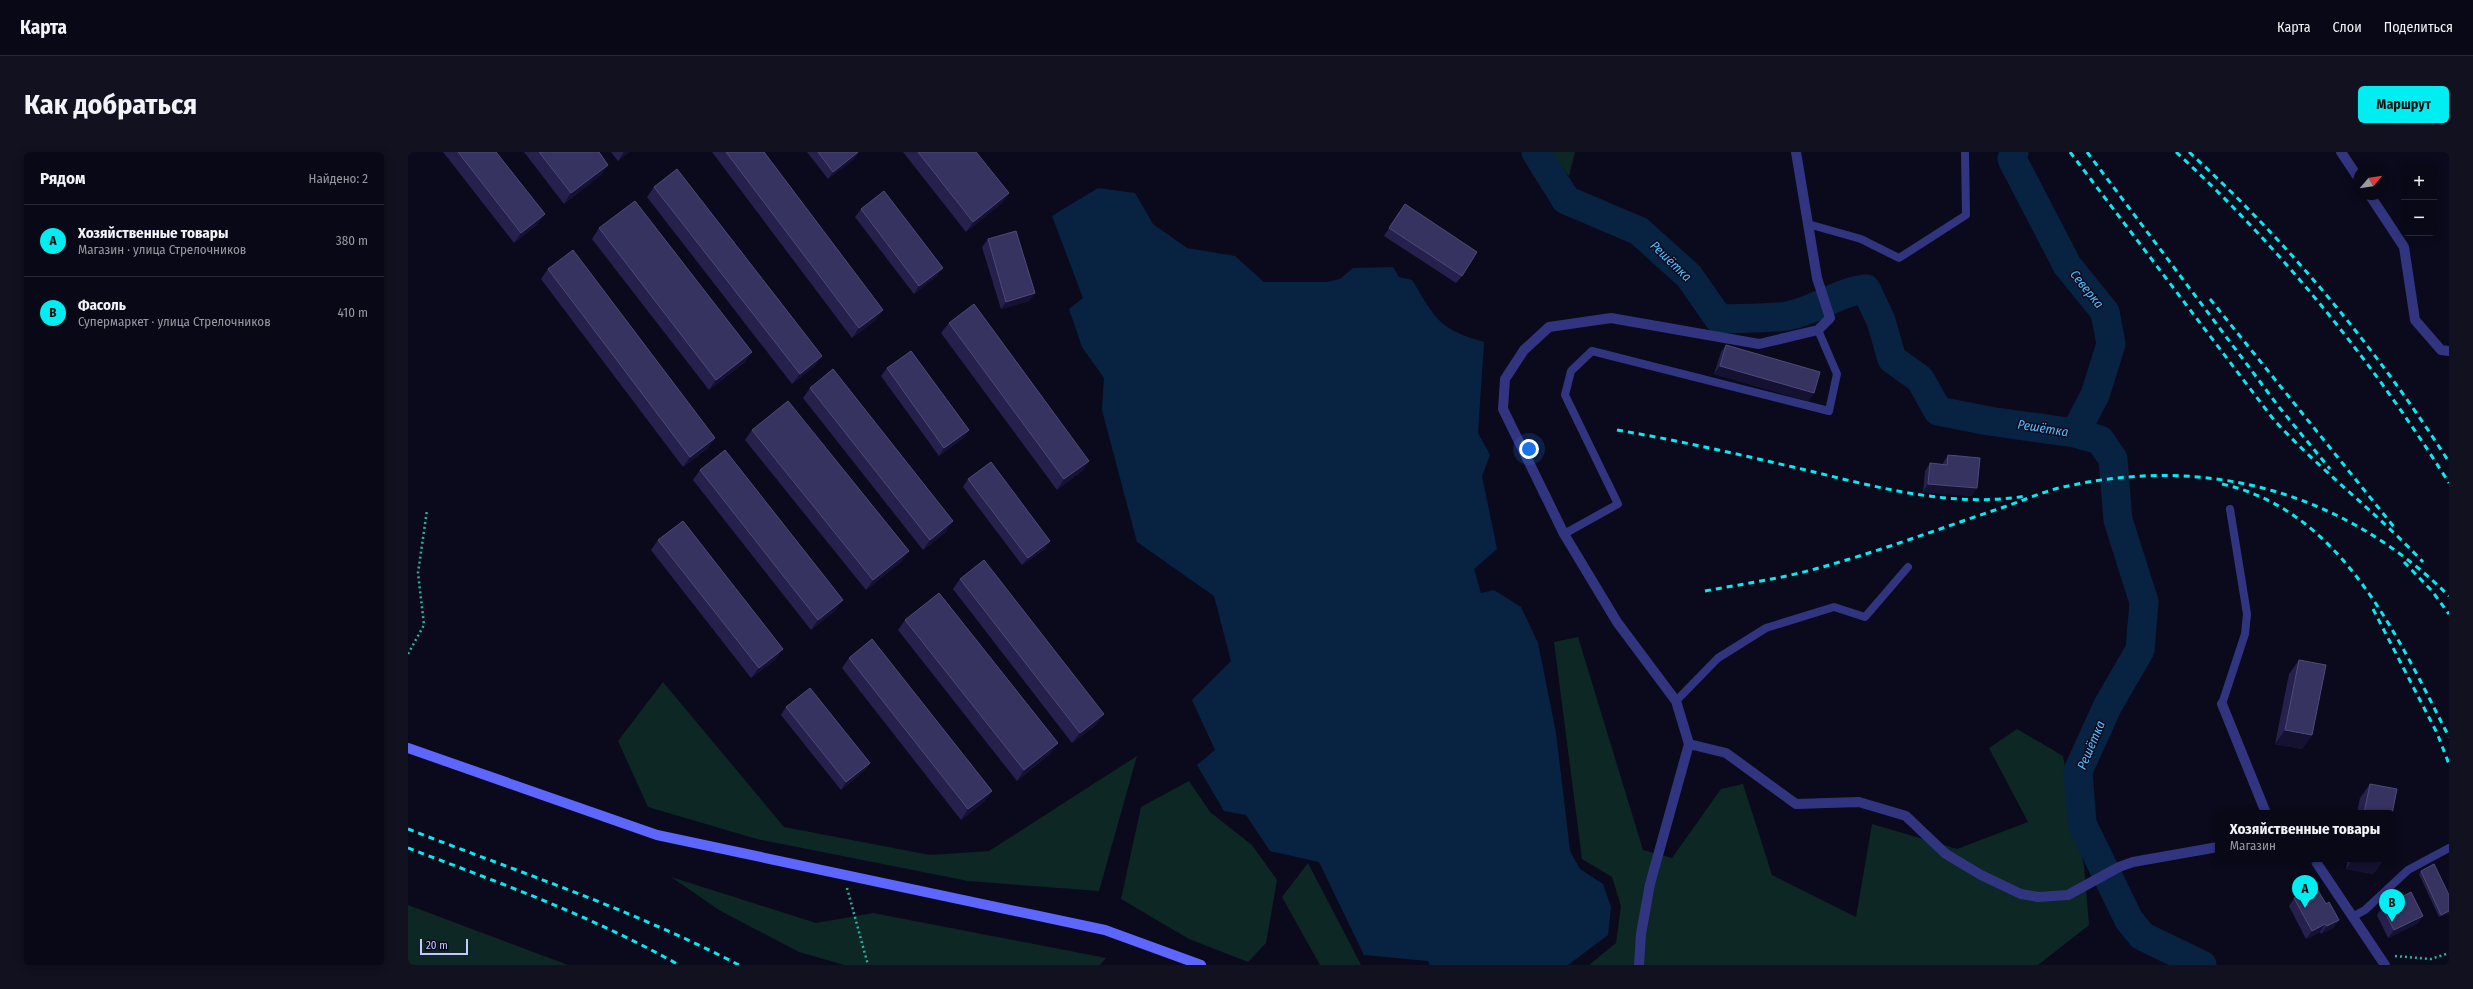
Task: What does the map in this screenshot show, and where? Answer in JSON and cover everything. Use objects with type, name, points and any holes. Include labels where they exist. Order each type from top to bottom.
[{"type":"street","points":[[1640,965],[1640,934],[1650,884],[1689,744],[1676,701],[1617,622],[1564,534],[1503,410],[1504,379],[1524,350],[1549,327],[1611,318],[1759,344],[1818,330],[1830,318],[1817,278],[1796,152]]},
{"type":"street","points":[[2341,152],[2353,170]]},
{"type":"street","points":[[2373,200],[2404,247],[2416,320],[2441,350],[2449,351]]},
{"type":"street","points":[[2222,704],[2265,810]]},
{"type":"street","points":[[1689,744],[1726,753],[1796,804],[1859,802],[1906,816],[1946,854],[1980,875],[2021,894],[2055,897],[2068,895],[2079,891],[2119,867],[2146,859],[2215,848]]},
{"type":"street","points":[[408,748],[657,835],[1105,930],[1201,965]]},
{"type":"street","points":[[2316,862],[2354,916],[2385,965]]},
{"type":"lane","points":[[1808,224],[1861,239],[1899,258],[1966,215],[1965,152]]},
{"type":"lane","points":[[1564,534],[1618,504],[1565,395],[1571,371],[1592,351],[1828,411],[1837,374],[1818,330]]},
{"type":"lane","points":[[2222,704],[2245,634],[2247,614],[2230,509]]},
{"type":"lane","points":[[1676,701],[1718,658],[1766,628],[1834,607],[1865,617],[1908,567]]},
{"type":"lane","points":[[2354,916],[2365,910],[2408,870],[2449,848]]},
{"type":"path","points":[[408,654],[424,625],[418,573],[427,510]]},
{"type":"path","points":[[843,874],[868,965]]},
{"type":"path","points":[[2389,953],[2405,958],[2431,959],[2449,953]]},
{"type":"green space","points":[[1550,152],[1575,152],[1569,176]]},
{"type":"green space","points":[[1578,637],[1643,850],[1672,858],[1721,789],[1743,784],[1772,875],[1856,917],[1872,824],[1957,849],[2028,822],[1989,748],[2017,729],[2063,756],[2084,866],[2089,925],[2038,965],[1589,965],[1616,943],[1621,906],[1612,877],[1582,859],[1554,642]]},
{"type":"green space","points":[[663,682],[784,827],[930,855],[989,851],[1137,756],[1099,891],[968,881],[757,839],[648,807],[618,741]]},
{"type":"green space","points":[[1189,781],[1210,812],[1252,845],[1277,880],[1266,943],[1248,962],[1189,939],[1121,899],[1141,807]]},
{"type":"green space","points":[[1308,863],[1361,965],[1320,965],[1282,897]]},
{"type":"green space","points":[[671,877],[816,923],[873,913],[1106,958],[1100,965],[844,965],[799,952],[719,910]]},
{"type":"green space","points":[[408,905],[568,965],[408,965]]},
{"type":"water","points":[[1098,188],[1135,193],[1153,224],[1187,248],[1235,256],[1264,282],[1327,282],[1340,279],[1353,268],[1393,267],[1399,277],[1412,280],[1433,313],[1447,327],[1484,342],[1478,433],[1490,455],[1482,476],[1497,549],[1474,569],[1481,593],[1494,590],[1521,607],[1538,643],[1556,733],[1570,851],[1580,869],[1603,884],[1611,907],[1608,935],[1568,965],[1430,965],[1428,961],[1364,955],[1319,862],[1270,851],[1246,815],[1224,811],[1197,765],[1215,750],[1192,700],[1231,661],[1214,596],[1137,542],[1102,410],[1104,378],[1082,347],[1069,309],[1083,298],[1052,216]]},
{"type":"building","points":[[458,152],[496,152],[545,214],[521,233]]},
{"type":"building","points":[[539,152],[599,152],[608,165],[571,193]]},
{"type":"building","points":[[726,152],[764,152],[883,310],[859,328]]},
{"type":"building","points":[[818,152],[858,152],[833,172]]},
{"type":"building","points":[[918,152],[976,152],[1009,193],[973,222]]},
{"type":"building","points":[[677,169],[822,356],[800,374],[654,187]]},
{"type":"building","points":[[884,191],[943,268],[919,286],[861,209]]},
{"type":"building","points":[[635,201],[752,352],[716,380],[599,228]]},
{"type":"building","points":[[1405,204],[1477,252],[1462,276],[1389,228]]},
{"type":"building","points":[[1016,231],[1035,293],[1006,302],[988,239]]},
{"type":"building","points":[[573,250],[715,438],[690,457],[548,269]]},
{"type":"building","points":[[974,304],[1089,461],[1064,479],[949,323]]},
{"type":"building","points":[[1726,345],[1820,372],[1814,393],[1720,366]]},
{"type":"building","points":[[911,351],[969,430],[944,448],[887,368]]},
{"type":"building","points":[[833,369],[953,521],[930,540],[810,388]]},
{"type":"building","points":[[788,401],[909,551],[873,580],[752,430]]},
{"type":"building","points":[[725,450],[843,600],[818,620],[700,470]]},
{"type":"building","points":[[1948,455],[1980,458],[1977,488],[1928,484],[1930,463],[1947,465]]},
{"type":"building","points":[[991,462],[1050,541],[1028,558],[968,479]]},
{"type":"building","points":[[683,521],[783,649],[759,668],[658,540]]},
{"type":"building","points":[[984,560],[1104,714],[1080,733],[960,579]]},
{"type":"building","points":[[939,593],[1058,743],[1024,770],[905,620]]},
{"type":"building","points":[[872,639],[992,791],[968,809],[849,658]]},
{"type":"building","points":[[2299,660],[2326,665],[2312,735],[2285,730]]},
{"type":"building","points":[[810,688],[870,763],[846,782],[786,707]]},
{"type":"building","points":[[2370,784],[2397,789],[2393,810],[2365,810]]},
{"type":"building","points":[[2434,864],[2449,895],[2449,911],[2441,915],[2421,871]]},
{"type":"building","points":[[2316,887],[2326,904],[2329,902],[2339,920],[2327,926],[2325,924],[2312,931],[2294,898]]},
{"type":"building","points":[[2411,892],[2423,916],[2394,930],[2382,907]]},
{"type":"waterway","name":"Решётка","points":[[1536,152],[1566,200],[1639,231],[1689,276],[1719,319],[1762,318],[1797,314],[1846,294],[1866,289],[1881,321],[1892,359],[1920,379],[1938,411],[1989,421],[2075,433],[2100,440],[2113,459],[2118,520],[2144,602],[2140,650],[2108,705],[2078,771],[2082,824],[2129,920],[2142,936],[2202,965]]},
{"type":"waterway","name":"Северка","points":[[2014,152],[2012,159],[2067,265],[2105,312],[2111,344],[2095,395],[2075,433]]},
{"type":"railway","points":[[2070,152],[2274,420],[2310,457],[2423,562]]},
{"type":"railway","points":[[2087,152],[2279,407],[2330,469]]},
{"type":"railway","points":[[2176,152],[2253,228],[2324,308],[2389,394],[2449,483]]},
{"type":"railway","points":[[2189,152],[2262,223],[2330,299],[2392,378],[2449,462]]},
{"type":"railway","points":[[2210,299],[2394,527]]},
{"type":"railway","points":[[1617,430],[1714,449],[1890,490],[1944,498],[1972,500],[2026,496]]},
{"type":"railway","points":[[1705,591],[1788,576],[1815,569],[1910,540],[2068,486],[2121,478],[2173,476],[2224,480],[2273,491],[2320,508],[2366,531],[2409,560],[2449,596]]},
{"type":"railway","points":[[2222,484],[2264,499],[2301,521],[2334,550],[2362,584],[2387,621],[2449,737]]},
{"type":"railway","points":[[2404,562],[2432,591],[2449,614]]},
{"type":"railway","points":[[2373,609],[2437,733],[2449,764]]},
{"type":"railway","points":[[408,829],[617,909],[699,945],[739,965]]},
{"type":"railway","points":[[408,848],[545,901],[613,931],[679,965]]},
{"type":"place","name":"Хозяйственные товары","points":[[2305,908]]},
{"type":"place","name":"Фасоль","points":[[2392,922]]}]
